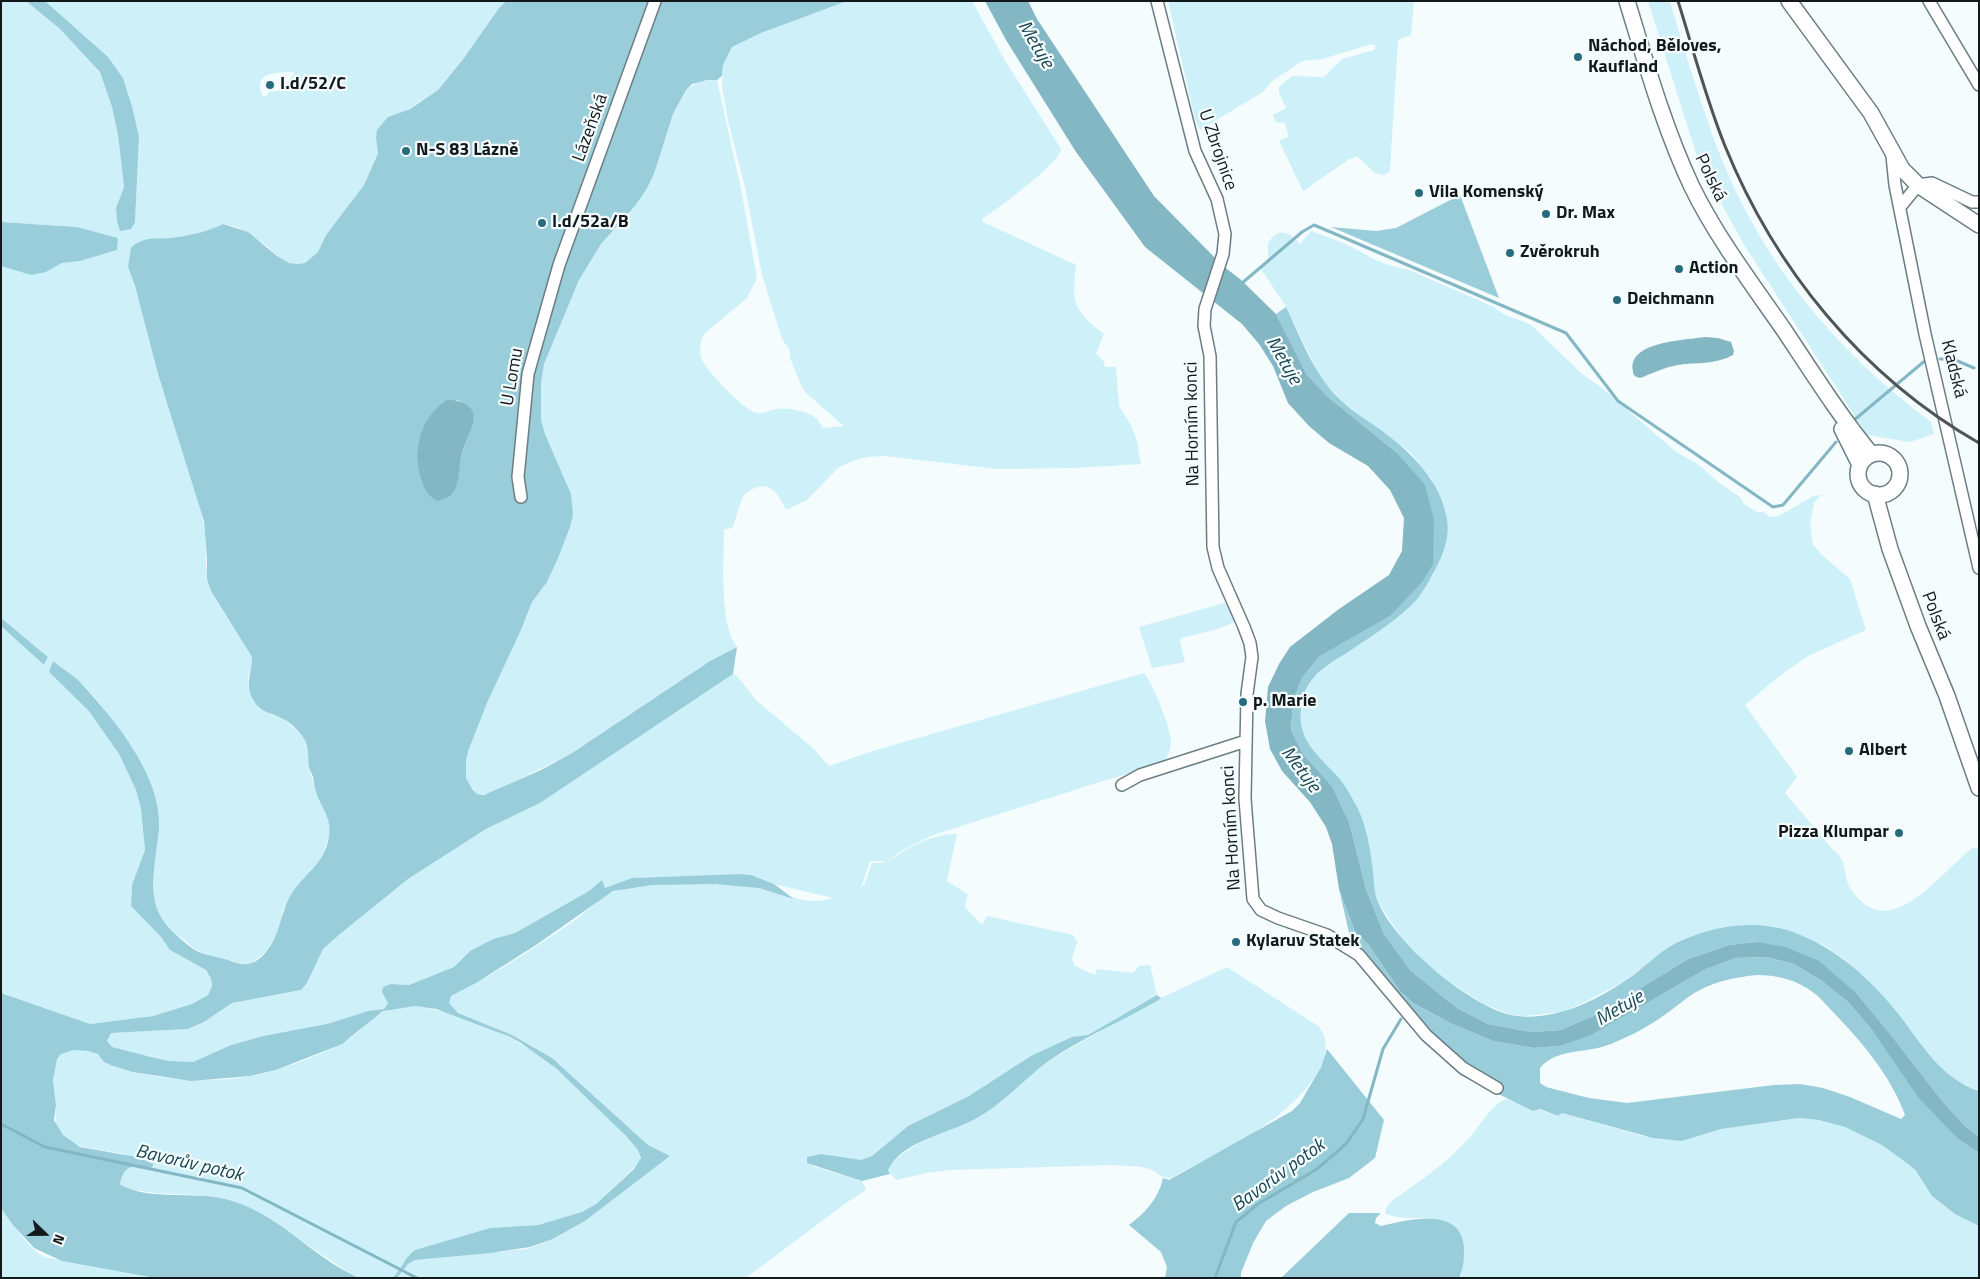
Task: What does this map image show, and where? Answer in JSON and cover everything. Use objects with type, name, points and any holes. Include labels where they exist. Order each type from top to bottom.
[{"type":"main road","name":"Polská","points":[[1627,1],[1657,96],[1691,185],[1739,265],[1798,352],[1865,460]]},
{"type":"main road","name":"Kladská","points":[[1789,1],[1871,113],[1902,169],[1918,185],[1979,225]]},
{"type":"main road","points":[[1886,454],[1898,464],[1900,475],[1897,484],[1880,494],[1864,488],[1860,483],[1858,474],[1865,460],[1886,454]]},
{"type":"main road","name":"Polská","points":[[1880,494],[1890,549],[1918,626],[1947,696],[1979,764]]},
{"type":"main road","name":"Polská","points":[[1947,696],[1979,788]]},
{"type":"street","name":"Lázeňská","points":[[559,265],[655,1]]},
{"type":"street","name":"U Zbrojnice","points":[[1157,1],[1195,151],[1216,199],[1225,234],[1223,254],[1205,309]]},
{"type":"street","points":[[1929,1],[1979,85]]},
{"type":"street","name":"Kladská","points":[[1892,154],[1895,186],[1925,334],[1979,568]]},
{"type":"street","points":[[1900,207],[1918,185],[1932,183],[1972,202],[1979,202]]},
{"type":"street","name":"U Lomu","points":[[521,497],[518,477],[528,374],[559,265]]},
{"type":"street","name":"Na Horním konci","points":[[1205,309],[1204,326],[1210,356],[1214,548],[1218,568],[1244,627],[1251,650],[1251,672],[1247,694],[1245,799],[1253,900],[1261,910],[1327,935],[1359,955],[1432,1042],[1463,1068],[1497,1088]]},
{"type":"street","name":"Na Horním konci","points":[[1122,785],[1140,776],[1246,741]]},
{"type":"shaded area","points":[[1,1],[26,1],[60,29],[100,72],[112,107],[118,135],[124,187],[116,208],[117,221],[135,222],[139,137],[123,78],[108,57],[45,1],[506,1],[438,90],[402,113],[376,138],[378,152],[364,185],[326,235],[318,252],[305,263],[289,263],[237,227],[223,224],[192,235],[158,238],[128,267],[141,307],[158,374],[199,501],[204,529],[207,574],[211,591],[252,657],[252,666],[248,676],[249,688],[272,715],[284,719],[304,737],[309,754],[309,768],[316,793],[329,821],[329,836],[321,861],[293,892],[282,912],[280,929],[266,952],[249,965],[213,957],[196,950],[173,931],[159,915],[154,899],[154,795],[144,768],[132,747],[98,701],[79,681],[53,661],[49,672],[89,710],[119,754],[136,790],[141,809],[145,850],[132,885],[131,906],[161,937],[170,950],[206,970],[211,980],[212,986],[208,995],[192,1004],[153,1016],[90,1024],[1,993],[1,626],[44,665],[48,657],[1,618],[1,266],[31,275],[46,272],[62,263],[80,261],[117,250],[118,238],[77,227],[1,222]],"holes":[[[295,72],[287,83],[285,90],[269,92],[266,97],[262,95],[261,81],[269,74]]]},
{"type":"shaded area","points":[[26,1],[45,1],[108,57],[123,78],[139,137],[135,222],[131,229],[120,231],[117,221],[116,208],[124,187],[118,135],[112,107],[100,72],[60,29]]},
{"type":"shaded area","points":[[506,1],[847,1],[761,33],[732,47],[723,65],[722,76],[717,80],[707,80],[692,84],[686,90],[673,114],[654,174],[646,190],[635,206],[601,244],[579,280],[544,364],[541,383],[541,420],[545,434],[571,494],[573,515],[558,558],[547,582],[532,602],[487,703],[469,749],[466,760],[466,778],[477,794],[484,795],[541,770],[572,753],[710,661],[737,647],[733,674],[540,803],[486,829],[408,879],[323,949],[307,983],[301,990],[232,1003],[204,1022],[188,1029],[111,1033],[107,1041],[112,1047],[151,1057],[169,1061],[193,1062],[231,1045],[263,1036],[327,1024],[368,1011],[384,1009],[388,1003],[382,992],[383,987],[391,984],[409,985],[454,967],[470,951],[493,939],[515,933],[589,891],[602,880],[605,888],[632,878],[751,875],[774,884],[794,899],[759,888],[715,884],[652,885],[613,891],[536,945],[476,983],[451,996],[449,1003],[458,1013],[512,1035],[552,1058],[648,1145],[670,1156],[585,1221],[553,1239],[530,1247],[415,1260],[408,1264],[397,1278],[392,1278],[408,1256],[415,1250],[490,1228],[538,1225],[582,1212],[596,1204],[634,1169],[641,1158],[638,1150],[628,1138],[557,1069],[521,1043],[508,1036],[436,1009],[415,1006],[383,1011],[342,1044],[276,1070],[250,1076],[191,1081],[133,1072],[104,1062],[98,1054],[88,1051],[73,1050],[61,1054],[57,1059],[53,1080],[56,1105],[54,1120],[63,1135],[80,1147],[137,1157],[154,1164],[151,1168],[131,1167],[127,1169],[120,1184],[143,1192],[212,1197],[244,1205],[261,1213],[325,1258],[359,1278],[156,1278],[62,1261],[34,1248],[13,1225],[1,1208],[1,993],[90,1024],[153,1016],[192,1004],[208,995],[212,986],[211,979],[206,970],[170,950],[161,937],[131,906],[132,885],[145,850],[141,809],[136,790],[119,754],[89,711],[49,672],[53,661],[77,679],[93,696],[120,730],[144,768],[153,788],[158,808],[159,828],[153,884],[156,906],[167,925],[189,946],[206,955],[242,964],[250,964],[260,958],[275,938],[292,893],[323,854],[327,846],[330,829],[328,818],[315,790],[305,740],[294,726],[264,710],[254,701],[249,690],[252,657],[211,591],[207,579],[204,521],[158,374],[135,286],[128,267],[131,248],[141,241],[189,235],[223,224],[248,232],[277,256],[289,263],[305,263],[318,252],[326,235],[364,185],[378,153],[377,130],[388,117],[410,109],[438,90],[464,58]],"holes":[[[456,400],[470,408],[473,413],[471,430],[461,456],[457,485]]]},
{"type":"shaded area","points":[[847,1],[972,1],[1004,59],[1061,149],[1050,165],[1013,197],[982,219],[983,222],[1076,265],[1074,288],[1076,304],[1093,326],[1104,334],[1096,353],[1104,362],[1105,367],[1116,367],[1119,406],[1131,425],[1137,441],[1141,464],[1074,468],[998,469],[885,456],[868,457],[852,461],[838,468],[807,500],[786,510],[778,495],[770,488],[761,486],[751,490],[743,497],[733,527],[724,530],[723,574],[725,608],[731,637],[737,647],[710,661],[572,753],[489,794],[477,794],[466,778],[466,760],[469,749],[487,703],[532,602],[547,582],[570,527],[571,494],[545,434],[541,420],[541,383],[544,364],[579,280],[601,244],[635,206],[654,174],[673,114],[686,90],[696,83],[717,80],[741,189],[757,278],[747,298],[704,334],[700,347],[702,360],[727,390],[751,411],[762,413],[776,409],[790,409],[813,416],[823,428],[844,426],[806,393],[790,358],[790,350],[782,339],[762,275],[745,187],[729,125],[722,87],[723,65],[732,47],[761,33]]},
{"type":"shaded area","points":[[1168,1],[1414,1],[1411,35],[1398,40],[1390,171],[1384,175],[1375,173],[1357,156],[1348,160],[1303,191],[1279,141],[1289,136],[1284,122],[1278,123],[1273,115],[1286,108],[1279,93],[1279,87],[1292,76],[1324,77],[1342,59],[1374,50],[1376,46],[1372,44],[1322,59],[1302,61],[1271,82],[1263,92],[1200,130],[1195,119]]},
{"type":"shaded area","points":[[1648,1],[1670,1],[1716,145],[1734,187],[1754,226],[1777,264],[1832,333],[1896,394],[1931,422],[1934,434],[1910,442],[1867,435],[1743,243],[1699,163]]},
{"type":"shaded area","points":[[1460,195],[1499,298],[1331,227],[1376,231],[1396,228]]},
{"type":"shaded area","points":[[1,222],[77,227],[118,238],[117,250],[80,261],[62,263],[46,272],[31,275],[1,266]]},
{"type":"shaded area","points":[[1311,231],[1341,242],[1380,262],[1407,269],[1494,307],[1507,316],[1531,325],[1582,374],[1602,388],[1675,451],[1699,465],[1718,482],[1740,497],[1744,504],[1757,512],[1763,512],[1770,517],[1779,516],[1813,496],[1821,495],[1814,503],[1810,523],[1813,545],[1850,579],[1866,630],[1808,656],[1778,677],[1745,705],[1797,777],[1785,793],[1841,858],[1850,888],[1864,904],[1876,910],[1900,907],[1924,892],[1973,847],[1979,849],[1979,1091],[1957,1081],[1942,1069],[1868,980],[1843,958],[1825,946],[1789,931],[1771,926],[1749,925],[1708,931],[1687,938],[1648,963],[1625,981],[1587,1001],[1562,1012],[1525,1016],[1511,1015],[1482,1003],[1429,966],[1403,939],[1377,901],[1341,781],[1305,741],[1301,729],[1301,712],[1305,693],[1311,680],[1327,665],[1406,611],[1426,587],[1440,561],[1436,490],[1431,478],[1410,452],[1339,400],[1322,381],[1286,307],[1260,267],[1268,261],[1268,243],[1276,234],[1288,234],[1300,244]]},
{"type":"shaded area","points":[[1286,307],[1321,377],[1346,406],[1390,437],[1422,467],[1438,492],[1444,505],[1447,520],[1448,533],[1443,552],[1432,576],[1419,597],[1392,621],[1317,674],[1307,687],[1301,709],[1303,732],[1307,741],[1320,759],[1341,781],[1358,809],[1368,840],[1377,899],[1387,918],[1400,936],[1435,970],[1474,999],[1511,1015],[1526,1017],[1557,1013],[1602,995],[1628,979],[1669,947],[1697,934],[1744,925],[1760,925],[1790,931],[1822,946],[1851,965],[1889,1002],[1925,1049],[1944,1070],[1966,1086],[1979,1091],[1979,1137],[1964,1125],[1943,1102],[1857,994],[1757,942],[1729,945],[1688,959],[1600,1013],[1561,1030],[1531,1032],[1488,1024],[1457,1008],[1411,971],[1384,934],[1366,889],[1349,822],[1332,786],[1303,754],[1291,730],[1293,700],[1302,678],[1320,656],[1352,637],[1423,581],[1396,452],[1328,397],[1307,375],[1276,314]]},
{"type":"shaded area","points":[[1228,602],[1234,616],[1233,623],[1211,631],[1181,638],[1185,662],[1152,668],[1139,627]]},
{"type":"shaded area","points":[[1,618],[48,657],[44,665],[1,626]]},
{"type":"shaded area","points":[[1144,673],[1161,706],[1170,735],[1169,751],[1162,764],[933,835],[901,851],[887,861],[923,841],[943,835],[957,834],[947,881],[968,894],[965,907],[982,925],[987,916],[1073,935],[1077,942],[1072,959],[1075,966],[1095,975],[1097,969],[1133,973],[1139,966],[1150,965],[1157,995],[1088,1035],[1072,1037],[969,1096],[908,1126],[872,1156],[861,1160],[847,1159],[812,1166],[862,1181],[866,1190],[746,1278],[397,1278],[408,1264],[415,1260],[527,1249],[554,1239],[585,1221],[670,1156],[648,1145],[552,1058],[512,1035],[458,1013],[448,1003],[451,996],[532,949],[578,918],[610,893],[622,889],[656,885],[708,883],[742,885],[805,900],[814,901],[833,898],[774,884],[751,875],[740,874],[632,878],[605,888],[602,880],[589,891],[515,933],[493,939],[470,951],[454,967],[409,985],[391,984],[383,992],[388,1003],[384,1009],[368,1011],[327,1024],[263,1036],[231,1045],[193,1062],[169,1061],[151,1057],[111,1047],[107,1041],[111,1033],[188,1029],[204,1022],[231,1003],[301,990],[307,983],[323,949],[408,879],[486,829],[540,803],[733,674],[737,676],[757,701],[815,750],[829,766],[876,750]],"holes":[[[870,861],[887,861],[872,863],[865,883],[861,888]]]},
{"type":"shaded area","points":[[1339,889],[1355,932],[1368,944],[1400,991],[1413,1003],[1452,1024],[1493,1041],[1534,1048],[1559,1046],[1664,993],[1706,969],[1736,958],[1766,957],[1794,964],[1822,981],[1848,1002],[1958,1139],[1979,1153],[1979,1226],[1955,1214],[1932,1196],[1916,1171],[1882,1145],[1845,1127],[1819,1120],[1799,1118],[1721,1129],[1682,1141],[1653,1138],[1562,1113],[1558,1116],[1540,1109],[1533,1111],[1460,1075],[1350,937]],"holes":[[[1765,975],[1780,977],[1801,985],[1814,993],[1844,1023],[1884,1073],[1905,1115],[1901,1119],[1850,1097],[1823,1088],[1800,1084],[1774,1085],[1627,1103],[1589,1098],[1546,1087],[1540,1083],[1540,1068],[1554,1058],[1605,1046],[1628,1037],[1693,994],[1712,985],[1742,977]]]},
{"type":"shaded area","points":[[1227,967],[1318,1026],[1325,1039],[1325,1052],[1321,1066],[1313,1080],[1291,1105],[1245,1138],[1171,1178],[1135,1166],[1112,1165],[950,1170],[896,1180],[888,1170],[891,1163],[923,1140],[976,1118],[1050,1060],[1161,998]]},
{"type":"shaded area","points":[[1157,995],[1161,998],[1157,1001],[1050,1060],[985,1113],[965,1124],[927,1139],[904,1152],[894,1160],[888,1170],[890,1174],[862,1181],[807,1163],[807,1157],[821,1154],[861,1160],[872,1156],[908,1126],[969,1096],[1031,1056],[1072,1037],[1088,1035]]},
{"type":"shaded area","points":[[415,1006],[452,1014],[490,1028],[542,1057],[557,1068],[628,1138],[639,1151],[640,1162],[596,1204],[582,1212],[538,1225],[490,1228],[415,1250],[408,1256],[392,1278],[359,1278],[257,1211],[225,1199],[128,1189],[120,1183],[121,1176],[127,1168],[134,1166],[151,1168],[154,1164],[125,1154],[78,1145],[68,1140],[61,1133],[56,1123],[54,1065],[61,1054],[65,1052],[74,1050],[90,1051],[98,1054],[116,1067],[166,1078],[217,1080],[251,1076],[285,1067],[330,1049],[346,1041],[386,1010]]},
{"type":"shaded area","points":[[1327,1049],[1384,1120],[1375,1158],[1349,1178],[1313,1192],[1286,1206],[1266,1221],[1253,1243],[1241,1273],[1241,1278],[1165,1278],[1167,1267],[1161,1252],[1129,1225],[1155,1198],[1163,1178],[1169,1180],[1292,1111],[1300,1103],[1321,1067]]},
{"type":"shaded area","points":[[1507,1099],[1558,1116],[1562,1113],[1643,1136],[1682,1141],[1721,1129],[1799,1118],[1819,1120],[1845,1127],[1882,1145],[1908,1164],[1916,1171],[1932,1196],[1955,1214],[1979,1226],[1979,1278],[1460,1278],[1463,1251],[1461,1237],[1455,1227],[1435,1219],[1397,1217],[1386,1214],[1386,1209],[1394,1199],[1453,1154],[1470,1137],[1492,1109]]},
{"type":"shaded area","points":[[1,1208],[30,1246],[44,1257],[156,1278],[1,1278]]},
{"type":"shaded area","points":[[1349,1213],[1381,1213],[1376,1218],[1375,1223],[1381,1226],[1418,1219],[1431,1219],[1443,1221],[1453,1226],[1461,1234],[1464,1247],[1463,1267],[1459,1278],[1281,1278]]},
{"type":"water","name":"Metuje","points":[[985,1],[1028,1],[1037,19],[1154,196],[1222,265],[1240,279],[1276,314],[1307,375],[1328,397],[1396,452],[1425,485],[1434,520],[1433,564],[1423,581],[1391,615],[1320,656],[1302,678],[1293,700],[1291,730],[1303,754],[1332,786],[1349,822],[1366,889],[1384,934],[1411,971],[1457,1008],[1488,1024],[1531,1032],[1561,1030],[1600,1013],[1688,959],[1729,945],[1757,942],[1785,947],[1819,961],[1857,994],[1943,1102],[1964,1125],[1979,1137],[1979,1153],[1958,1139],[1918,1097],[1873,1031],[1848,1002],[1822,981],[1794,964],[1766,957],[1736,958],[1706,969],[1589,1036],[1559,1046],[1534,1048],[1493,1041],[1452,1024],[1413,1003],[1400,991],[1368,944],[1355,932],[1339,889],[1332,844],[1326,827],[1310,802],[1282,771],[1270,749],[1265,721],[1268,687],[1290,647],[1339,609],[1389,575],[1402,551],[1404,518],[1390,490],[1368,466],[1329,443],[1309,426],[1288,403],[1273,366],[1259,344],[1242,324],[1145,247],[1076,152],[1006,40]]},
{"type":"water","points":[[1705,337],[1731,342],[1734,351],[1733,355],[1713,362],[1673,366],[1640,378],[1634,375],[1634,361],[1639,353],[1648,348],[1673,341]]},
{"type":"water","points":[[447,400],[458,401],[469,406],[474,416],[462,453],[455,490],[449,496],[438,501],[423,486],[418,467],[418,445],[425,424],[438,407]]},
{"type":"waterway","points":[[1241,284],[1302,232],[1314,225],[1566,333],[1618,401],[1773,507],[1783,505],[1836,442]]},
{"type":"waterway","points":[[1853,421],[1927,359]]},
{"type":"waterway","points":[[1940,359],[1953,359],[1974,368]]},
{"type":"waterway","name":"Bavorův potok","points":[[1215,1278],[1236,1222],[1258,1204],[1317,1169],[1346,1144],[1363,1119],[1383,1049],[1401,1019]]},
{"type":"waterway","name":"Bavorův potok","points":[[1,1124],[45,1147],[242,1188],[417,1278]]},
{"type":"railway","points":[[1678,1],[1725,146],[1745,191],[1769,235],[1796,276],[1827,316],[1860,352],[1897,386],[1937,416],[1979,443]]},
{"type":"place","name":"Náchod, Běloves, Kaufland","points":[[1578,57]]},
{"type":"place","name":"I.d/52/C","points":[[270,85]]},
{"type":"place","name":"N-S 83 Lázně","points":[[406,151]]},
{"type":"place","name":"Vila Komenský","points":[[1419,193]]},
{"type":"place","name":"Dr. Max","points":[[1546,214]]},
{"type":"place","name":"I.d/52a/B","points":[[542,223]]},
{"type":"place","name":"Zvěrokruh","points":[[1510,253]]},
{"type":"place","name":"Action","points":[[1679,269]]},
{"type":"place","name":"Deichmann","points":[[1617,300]]},
{"type":"place","name":"p. Marie","points":[[1243,702]]},
{"type":"place","name":"Albert","points":[[1849,751]]},
{"type":"place","name":"Pizza Klumpar","points":[[1899,833]]},
{"type":"place","name":"Kylaruv Statek","points":[[1236,942]]}]
